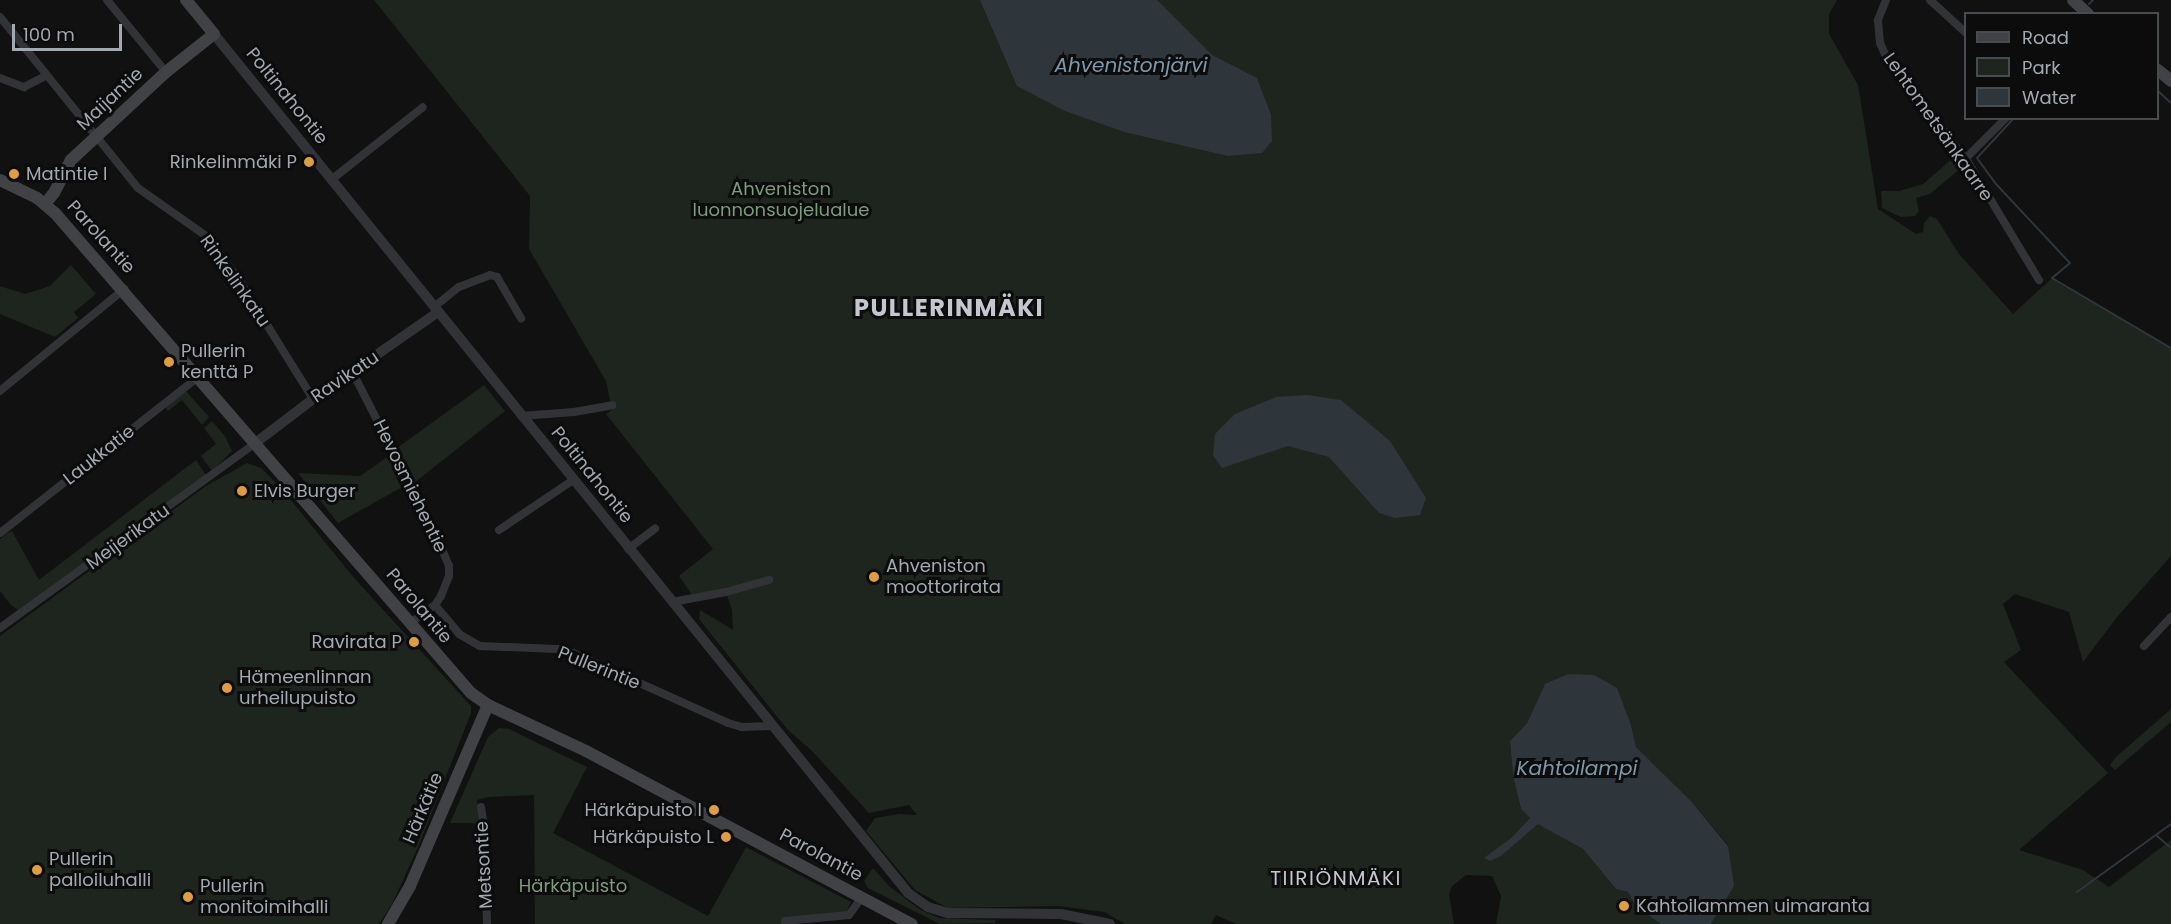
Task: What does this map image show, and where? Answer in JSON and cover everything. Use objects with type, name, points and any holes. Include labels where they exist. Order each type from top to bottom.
[{"type":"main road","name":"Poltinahontie","points":[[186,0],[214,34]]},
{"type":"main road","points":[[2073,0],[2086,12]]},
{"type":"main road","name":"Maijantie","points":[[45,204],[54,193],[71,160],[166,72],[214,34]]},
{"type":"main road","points":[[2159,72],[2171,81]]},
{"type":"main road","name":"Parolantie","points":[[0,180],[45,204],[124,289],[254,444],[471,693],[488,705],[586,751],[912,924]]},
{"type":"main road","name":"Härkätie","points":[[392,923],[488,705]]},
{"type":"street","points":[[107,0],[166,72]]},
{"type":"street","name":"Lehtometsänkaarre","points":[[1886,0],[1878,20],[1880,43],[1885,54],[1965,159],[2038,280]]},
{"type":"street","points":[[1930,0],[1964,32]]},
{"type":"street","name":"Rinkelinkatu","points":[[0,17],[138,188],[206,236],[238,278],[313,399]]},
{"type":"street","name":"Poltinahontie","points":[[214,34],[628,549],[913,897],[939,912],[974,915],[1061,914],[1110,924]]},
{"type":"street","points":[[0,78],[24,87],[46,76]]},
{"type":"street","points":[[331,180],[423,107]]},
{"type":"street","points":[[1965,159],[2004,120]]},
{"type":"street","points":[[436,310],[459,287],[490,275],[497,277],[521,318]]},
{"type":"street","points":[[0,391],[124,289]]},
{"type":"street","name":"Ravikatu","points":[[254,444],[436,310]]},
{"type":"street","name":"Hevosmiehentie","points":[[353,372],[438,540],[448,566],[447,585],[435,605],[410,623]]},
{"type":"street","name":"Laukkatie","points":[[1,529],[198,377]]},
{"type":"street","points":[[521,416],[574,412],[612,405]]},
{"type":"street","name":"Meijerikatu","points":[[0,628],[254,444]]},
{"type":"street","points":[[499,530],[573,480]]},
{"type":"street","points":[[628,549],[655,529]]},
{"type":"street","points":[[672,602],[726,592],[769,580]]},
{"type":"street","name":"Pullerintie","points":[[435,605],[459,634],[480,646],[557,649],[573,653],[728,723],[742,727],[772,726]]},
{"type":"street","points":[[2144,646],[2171,617]]},
{"type":"street","name":"Metsontie","points":[[481,807],[484,827],[487,924]]},
{"type":"street","points":[[785,921],[849,915],[855,911],[862,897]]},
{"type":"green space","name":"Ahveniston luonnonsuojelualue","points":[[374,0],[1837,0],[1829,14],[1829,34],[1858,85],[1878,209],[1916,234],[1923,232],[1924,223],[1930,216],[1937,219],[1959,254],[2013,314],[2052,278],[2171,348],[2171,556],[2118,616],[2083,662],[2069,612],[2015,594],[2003,604],[2021,650],[2004,662],[2108,773],[2019,850],[2083,870],[2109,887],[2171,840],[2171,924],[1711,924],[1726,901],[1728,845],[1691,801],[1636,747],[1631,725],[1545,684],[1527,723],[1510,741],[1513,776],[1521,809],[1530,818],[1511,838],[1485,858],[1501,856],[1538,823],[1583,849],[1616,889],[1628,892],[1636,907],[1661,924],[1496,924],[1501,896],[1492,876],[1466,875],[1452,886],[1449,894],[1454,924],[1236,924],[1216,915],[1211,924],[1125,924],[1104,912],[1058,906],[948,908],[915,890],[866,831],[875,818],[899,814],[917,815],[909,805],[869,813],[812,751],[787,729],[699,619],[700,610],[733,630],[732,610],[726,593],[694,598],[679,576],[713,549],[606,414],[612,410],[606,381],[529,249],[530,196]]},
{"type":"green space","points":[[1959,153],[1968,162],[1930,194],[1916,198],[1919,211],[1915,216],[1901,217],[1882,208],[1881,191],[1899,191],[1923,184]]},
{"type":"green space","points":[[71,265],[96,294],[74,312],[78,318],[55,337],[0,314],[0,286],[25,294],[50,286]]},
{"type":"green space","points":[[484,385],[505,411],[414,483],[397,448]]},
{"type":"green space","points":[[185,390],[209,417],[202,425],[182,400],[168,411],[166,409],[166,405]]},
{"type":"green space","points":[[212,421],[225,436],[232,451],[212,471],[201,456],[216,444],[204,428]]},
{"type":"green space","points":[[389,456],[404,486],[338,523],[298,473],[360,476]]},
{"type":"green space","points":[[196,460],[206,475],[18,610],[0,591],[0,539],[6,534],[12,531],[39,580]]},
{"type":"green space","name":"Hämeenlinnan urheilupuisto","points":[[247,463],[261,468],[281,488],[355,579],[471,706],[471,713],[419,845],[392,904],[379,924],[0,924],[0,636],[206,486]]},
{"type":"green space","points":[[2171,709],[2171,722],[2115,770],[2110,765],[2116,757]]},
{"type":"green space","name":"Härkäpuisto","points":[[499,728],[509,729],[587,767],[553,833],[708,916],[746,847],[851,902],[847,911],[783,924],[535,924],[534,795],[489,797],[477,800],[481,829],[473,823],[450,823],[488,737]]},
{"type":"green space","points":[[873,868],[889,886],[919,909],[939,918],[995,920],[995,923],[940,924],[868,888],[864,881]]},
{"type":"water","name":"Ahvenistonjärvi","points":[[980,0],[1157,0],[1212,55],[1257,78],[1271,115],[1272,141],[1262,153],[1228,156],[1124,132],[1065,111],[1017,86]]},
{"type":"water","points":[[1307,395],[1341,400],[1390,441],[1426,498],[1420,515],[1395,518],[1379,513],[1329,457],[1288,446],[1222,468],[1213,455],[1215,434],[1235,414],[1276,397]]},
{"type":"water","name":"Kahtoilampi","points":[[1568,674],[1594,675],[1617,688],[1631,725],[1636,747],[1691,801],[1728,846],[1734,886],[1711,924],[1661,924],[1636,907],[1628,892],[1616,889],[1583,849],[1538,824],[1501,856],[1490,861],[1484,858],[1511,838],[1530,818],[1521,809],[1513,776],[1510,741],[1527,723],[1545,684]]},
{"type":"waterway","points":[[2089,4],[2093,0]]},
{"type":"waterway","points":[[2159,92],[2171,103]]},
{"type":"waterway","points":[[2012,120],[1977,158],[1996,184],[2070,263],[2052,278],[2171,348]]},
{"type":"waterway","points":[[2077,892],[2171,824]]},
{"type":"waterway","points":[[2156,835],[2171,848]]},
{"type":"place","name":"Rinkelinmäki P","points":[[309,162]]},
{"type":"place","name":"Matintie I","points":[[14,174]]},
{"type":"place","name":"Pullerin kenttä P","points":[[169,362]]},
{"type":"place","name":"Elvis Burger","points":[[242,491]]},
{"type":"place","name":"Ahveniston moottorirata","points":[[874,577]]},
{"type":"place","name":"Ravirata P","points":[[414,642]]},
{"type":"place","name":"Hämeenlinnan urheilupuisto","points":[[227,688]]},
{"type":"place","name":"Härkäpuisto I","points":[[714,810]]},
{"type":"place","name":"Härkäpuisto L","points":[[726,837]]},
{"type":"place","name":"Pullerin palloiluhalli","points":[[37,870]]},
{"type":"place","name":"Pullerin monitoimihalli","points":[[188,897]]},
{"type":"place","name":"Kahtoilammen uimaranta","points":[[1624,906]]},
{"type":"district","name":"PULLERINMÄKI","points":[[949,308]]},
{"type":"district","name":"TIIRIÖNMÄKI","points":[[1336,878]]}]
